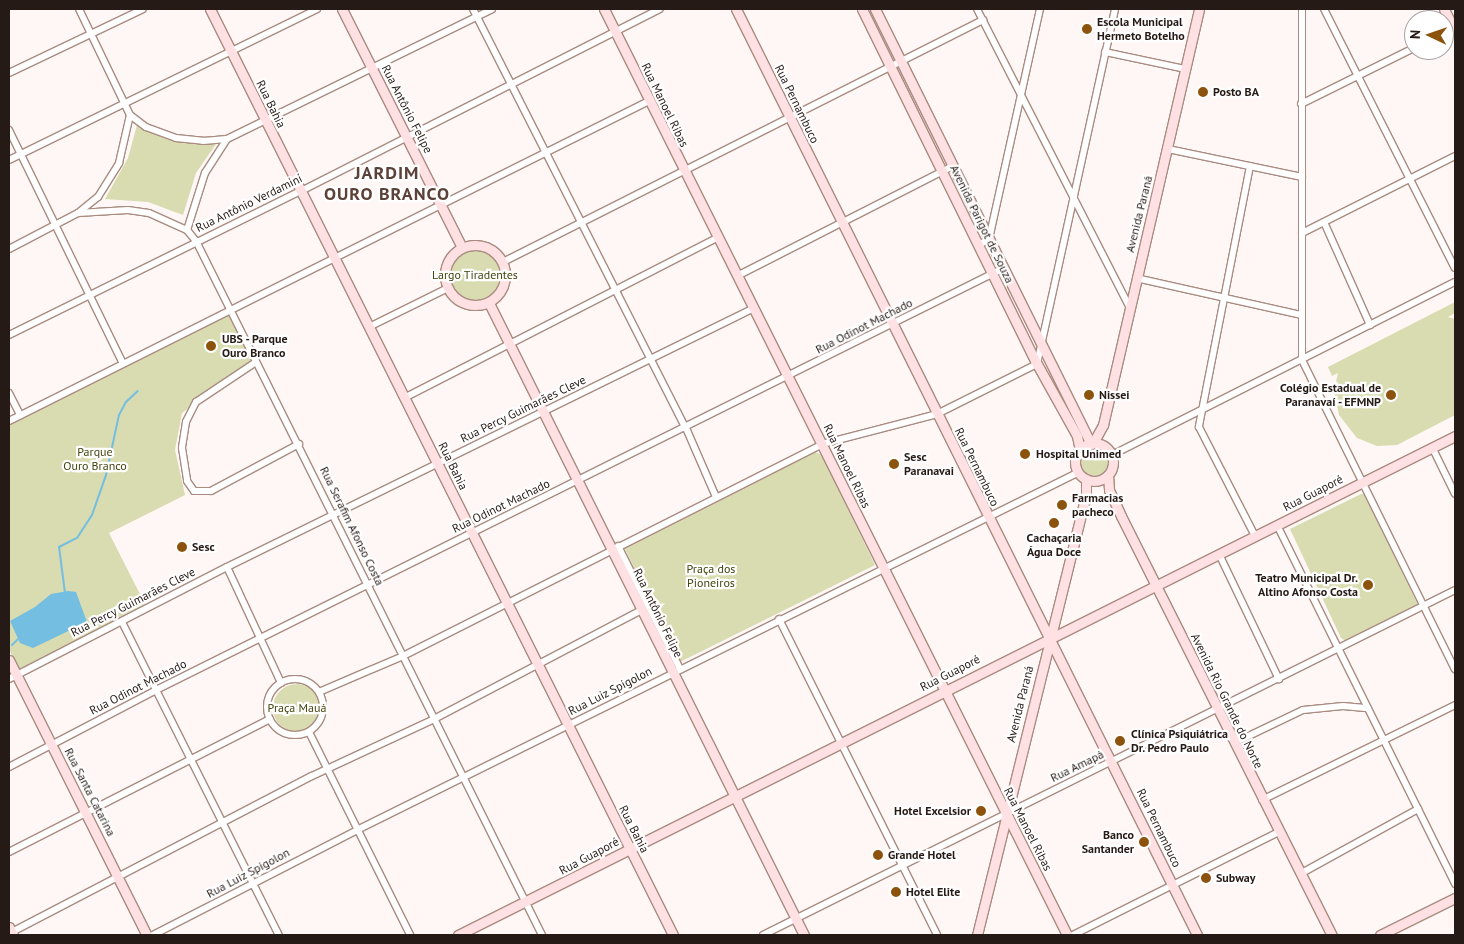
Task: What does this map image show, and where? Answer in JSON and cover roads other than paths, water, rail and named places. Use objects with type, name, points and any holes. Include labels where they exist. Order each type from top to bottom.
[{"type":"street","points":[[79,9],[130,115],[146,127],[176,138],[203,141],[227,140],[492,9]]},
{"type":"street","points":[[9,74],[143,9]]},
{"type":"street","name":"Rua Bahia","points":[[210,9],[300,192],[406,397],[567,725],[673,935]]},
{"type":"street","points":[[9,160],[123,101],[318,9]]},
{"type":"street","name":"Rua Antônio Felipe","points":[[342,9],[462,248]]},
{"type":"street","points":[[474,9],[509,83],[686,428],[716,497]]},
{"type":"street","name":"Rua Manoel Ribas","points":[[604,9],[1067,935]]},
{"type":"street","name":"Rua Antônio Verdamini","points":[[9,335],[196,241],[300,192],[509,83],[659,9]]},
{"type":"street","name":"Rua Pernambuco","points":[[736,9],[989,518],[1050,636],[1197,935]]},
{"type":"street","name":"Avenida Parigot de Souza","points":[[862,9],[1037,364],[1077,436],[1080,450]]},
{"type":"street","name":"Avenida Parigot de Souza","points":[[875,9],[1043,349],[1092,443]]},
{"type":"street","points":[[977,9],[1130,308]]},
{"type":"street","points":[[979,245],[989,239],[1040,9]]},
{"type":"street","points":[[320,692],[403,656],[506,601],[822,444],[937,414],[1037,364],[1043,349],[1073,198],[1115,9]]},
{"type":"street","name":"Avenida Paraná","points":[[1092,443],[1103,425],[1199,9]]},
{"type":"street","points":[[1302,9],[1302,360],[1455,669]]},
{"type":"street","points":[[1324,9],[1455,268]]},
{"type":"street","points":[[503,262],[683,169],[983,20]]},
{"type":"street","points":[[1105,52],[1185,69]]},
{"type":"street","points":[[1301,104],[1404,53]]},
{"type":"street","points":[[9,421],[649,101]]},
{"type":"street","points":[[9,249],[78,213],[98,196],[119,163],[130,115]]},
{"type":"street","points":[[9,130],[124,364]]},
{"type":"street","points":[[187,230],[205,173],[227,140]]},
{"type":"street","points":[[1168,149],[1302,177]]},
{"type":"street","points":[[1302,233],[1455,156]]},
{"type":"street","points":[[737,276],[953,166]]},
{"type":"street","points":[[1250,166],[1200,412],[1199,427],[1256,536]]},
{"type":"street","name":"Rua Serafim Afonso Costa","points":[[78,213],[128,210],[149,213],[187,230],[196,241],[299,444],[462,777],[542,935]]},
{"type":"street","points":[[1324,222],[1370,325]]},
{"type":"street","points":[[406,397],[718,238]]},
{"type":"street","points":[[480,245],[490,248],[503,262],[505,280],[497,297],[489,303],[480,306],[461,302],[448,288],[445,279],[449,261],[462,248],[480,245]]},
{"type":"street","name":"Rua Odinot Machado","points":[[9,767],[156,690],[893,325],[1004,268]]},
{"type":"street","points":[[1136,278],[1223,299],[1302,315]]},
{"type":"street","points":[[1109,452],[1200,412],[1455,282]]},
{"type":"street","points":[[369,326],[448,288]]},
{"type":"street","name":"Rua Antônio Felipe","points":[[489,303],[578,481],[615,548],[676,671],[734,796],[804,935]]},
{"type":"street","name":"Rua Percy Guimarães Cleve","points":[[12,677],[227,567],[754,308]]},
{"type":"street","points":[[256,362],[196,402],[186,422],[182,448],[187,481],[194,491],[211,491],[299,444]]},
{"type":"street","points":[[9,393],[20,415]]},
{"type":"street","name":"Avenida Paraná","points":[[1103,425],[1109,452]]},
{"type":"street","name":"Rua Guaporé","points":[[458,935],[527,903],[630,848],[1050,636],[1256,536],[1455,436]]},
{"type":"street","points":[[1092,443],[1109,452],[1112,466],[1108,475],[1099,480],[1086,479],[1079,472],[1076,459],[1080,450],[1092,443]]},
{"type":"street","points":[[1432,448],[1455,494]]},
{"type":"street","name":"Rua Luiz Spigolon","points":[[153,935],[253,882],[462,777],[883,567],[989,518],[1079,472]]},
{"type":"street","name":"Avenida Rio Grande do Norte","points":[[1108,475],[1109,490],[1262,800],[1332,935]]},
{"type":"street","name":"Avenida Paraná","points":[[977,935],[1086,494],[1086,479]]},
{"type":"street","points":[[1277,525],[1455,884]]},
{"type":"street","name":"Rua Antônio Felipe","points":[[615,548],[642,610],[676,671]]},
{"type":"street","points":[[1219,554],[1279,680]]},
{"type":"street","points":[[227,567],[281,682]]},
{"type":"street","name":"Rua Amapá","points":[[763,935],[1217,708],[1279,680],[1455,590]]},
{"type":"street","points":[[10,932],[328,768],[434,719],[537,663],[642,610]]},
{"type":"street","points":[[779,619],[938,935]]},
{"type":"street","points":[[122,622],[279,935]]},
{"type":"street","name":"Rua Santa Catarina","points":[[9,660],[12,677],[51,744],[87,812],[147,935]]},
{"type":"street","points":[[302,679],[320,692],[324,710],[316,726],[309,732],[287,734],[270,719],[267,703],[274,688],[281,682],[302,679]]},
{"type":"street","points":[[1262,800],[1455,705]]},
{"type":"street","points":[[1234,743],[1303,710],[1343,706],[1368,708]]},
{"type":"street","points":[[9,852],[190,758],[270,719]]},
{"type":"street","points":[[309,732],[410,935]]},
{"type":"street","points":[[1300,874],[1418,809]]},
{"type":"street","points":[[1073,935],[1279,832]]},
{"type":"street","points":[[1380,935],[1455,898]]},
{"type":"water","points":[[68,591],[76,592],[87,622],[33,648],[20,643],[10,621],[35,607],[51,594]]},
{"type":"waterway","points":[[65,593],[59,547],[77,538],[92,515],[106,475],[119,415],[126,402],[138,391]]},
{"type":"waterway","points":[[12,645],[18,639]]},
{"type":"place","name":"Escola Municipal Hermeto Botelho","points":[[1087,29]]},
{"type":"place","name":"Posto BA","points":[[1203,92]]},
{"type":"place","name":"UBS - Parque Ouro Branco","points":[[211,346]]},
{"type":"place","name":"Nissei","points":[[1089,395]]},
{"type":"place","name":"Colégio Estadual de Paranavaí - EFMNP","points":[[1391,395]]},
{"type":"place","name":"Hospital Unimed","points":[[1025,454]]},
{"type":"place","name":"Sesc Paranavai","points":[[894,464]]},
{"type":"place","name":"Farmacias pacheco","points":[[1062,505]]},
{"type":"place","name":"Cachaçaria Água Doce","points":[[1054,523]]},
{"type":"place","name":"Sesc","points":[[182,547]]},
{"type":"place","name":"Teatro Municipal Dr. Altino Afonso Costa","points":[[1368,585]]},
{"type":"place","name":"Clínica Psiquiátrica Dr. Pedro Paulo","points":[[1120,741]]},
{"type":"place","name":"Hotel Excelsior","points":[[981,811]]},
{"type":"place","name":"Banco Santander","points":[[1144,842]]},
{"type":"place","name":"Grande Hotel","points":[[878,855]]},
{"type":"place","name":"Subway","points":[[1206,878]]},
{"type":"place","name":"Hotel Elite","points":[[896,892]]},
{"type":"district","name":"JARDIM OURO BRANCO","points":[[387,184]]},
{"type":"park label","name":"Largo Tiradentes","points":[[475,275]]},
{"type":"park label","name":"Parque Ouro Branco","points":[[95,459]]},
{"type":"park label","name":"Praça dos Pioneiros","points":[[711,576]]},
{"type":"park label","name":"Praça Mauá","points":[[297,708]]}]
